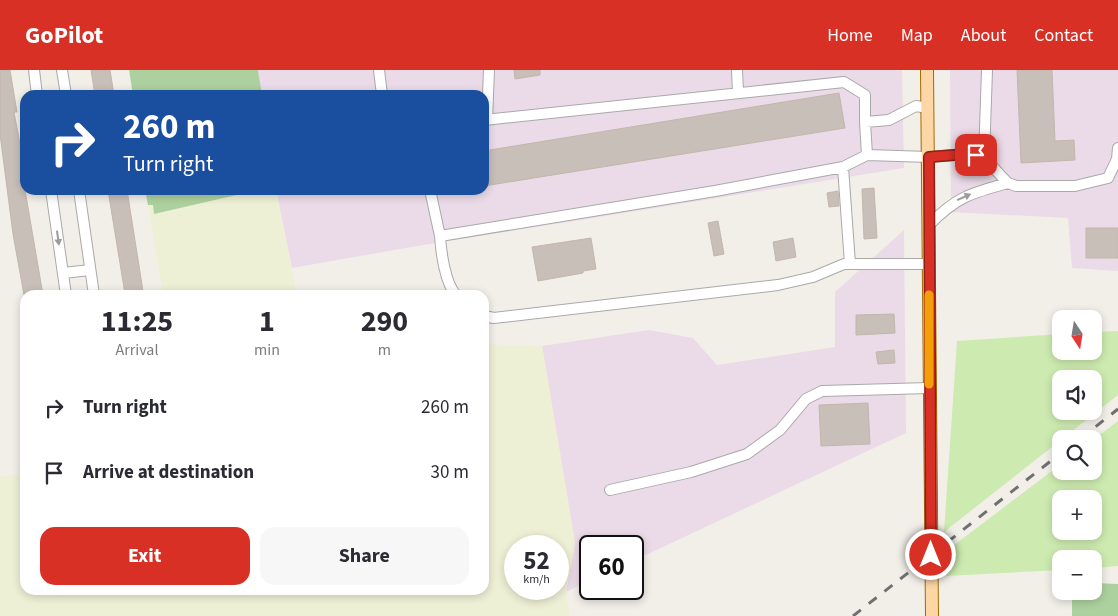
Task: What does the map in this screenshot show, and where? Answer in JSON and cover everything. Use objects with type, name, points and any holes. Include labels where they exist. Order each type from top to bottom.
[{"type":"main road","points":[[927,70],[932,616]]},
{"type":"lane","points":[[34,70],[36,90]]},
{"type":"lane","points":[[62,70],[65,90]]},
{"type":"lane","points":[[378,70],[381,90]]},
{"type":"lane","points":[[488,90],[489,70]]},
{"type":"lane","points":[[737,70],[738,93]]},
{"type":"lane","points":[[984,158],[987,70]]},
{"type":"lane","points":[[489,120],[844,82],[866,95],[867,155]]},
{"type":"lane","points":[[865,122],[889,120],[916,106],[928,108]]},
{"type":"lane","points":[[440,236],[715,191],[844,167],[867,155],[929,157],[967,154],[984,158],[1008,183],[1016,186],[1075,186],[1113,178],[1118,148]]},
{"type":"lane","points":[[844,167],[850,264]]},
{"type":"lane","points":[[929,226],[948,206],[960,198],[1008,183]]},
{"type":"lane","points":[[52,195],[65,290]]},
{"type":"lane","points":[[80,195],[93,290]]},
{"type":"lane","points":[[431,195],[441,248],[452,290]]},
{"type":"lane","points":[[489,317],[494,318],[778,285],[813,277],[844,264],[928,264]]},
{"type":"lane","points":[[63,273],[90,270]]},
{"type":"lane","points":[[610,490],[691,472],[747,454],[780,430],[806,399],[822,391],[930,388]]},
{"type":"shaded area","points":[[258,70],[902,70],[904,168],[417,246],[292,268],[277,195],[489,195],[489,90],[261,90]]},
{"type":"shaded area","points":[[950,70],[1118,70],[1118,271],[1072,268],[1068,218],[951,212]]},
{"type":"shaded area","points":[[904,230],[906,433],[644,556],[644,535],[579,535],[579,586],[569,590],[569,576],[575,543],[542,346],[649,330],[693,338],[717,365],[835,347],[835,292]]},
{"type":"green space","points":[[129,70],[258,70],[261,90],[132,90]]},
{"type":"green space","points":[[146,195],[236,195],[154,214],[153,205],[148,205]]},
{"type":"green space","points":[[204,195],[277,195],[296,290],[162,290],[148,205]]},
{"type":"green space","points":[[1118,331],[1118,395],[1102,408],[1102,370],[1052,370],[1052,420],[1086,420],[1074,430],[1052,430],[1052,447],[944,532],[957,341],[1052,335],[1052,360],[1102,360],[1102,332]]},
{"type":"green space","points":[[489,344],[542,346],[575,543],[569,576],[569,535],[504,535],[504,600],[567,600],[570,616],[0,616],[0,477],[20,474],[20,595],[489,595]]},
{"type":"green space","points":[[1118,421],[1118,566],[1102,567],[1102,550],[1052,550],[1052,570],[947,576],[945,552],[1052,471],[1052,480],[1102,480],[1102,433]]},
{"type":"green space","points":[[1102,583],[1118,584],[1118,616],[1072,616],[1072,600],[1102,600]]},
{"type":"building","points":[[0,70],[10,70],[17,112],[14,112],[20,144],[20,195],[26,195],[42,290],[23,290],[13,234],[0,134]]},
{"type":"building","points":[[91,70],[110,70],[113,90],[94,90]]},
{"type":"building","points":[[514,70],[540,70],[540,75],[515,79]]},
{"type":"building","points":[[1017,70],[1052,70],[1055,141],[1074,140],[1075,160],[1021,163]]},
{"type":"building","points":[[839,93],[845,128],[489,185],[489,150]]},
{"type":"building","points":[[874,188],[877,238],[864,239],[862,189]]},
{"type":"building","points":[[838,191],[839,206],[829,207],[827,193]]},
{"type":"building","points":[[109,195],[128,195],[143,290],[124,290]]},
{"type":"building","points":[[718,221],[724,254],[714,256],[708,223]]},
{"type":"building","points":[[1086,228],[1118,228],[1118,258],[1086,258]]},
{"type":"building","points":[[591,238],[596,269],[538,281],[532,247]]},
{"type":"building","points":[[793,238],[796,257],[776,261],[773,242]]},
{"type":"building","points":[[894,314],[895,333],[856,335],[856,315]]},
{"type":"building","points":[[894,350],[895,363],[878,364],[876,352]]},
{"type":"building","points":[[868,403],[870,444],[821,446],[819,405]]},
{"type":"railway","points":[[1091,430],[1118,409]]},
{"type":"railway","points":[[853,616],[1052,460]]},
{"type":"slow traffic","points":[[929,295],[929,384]]},
{"type":"route","points":[[931,555],[928,264],[929,157],[976,155]]}]
